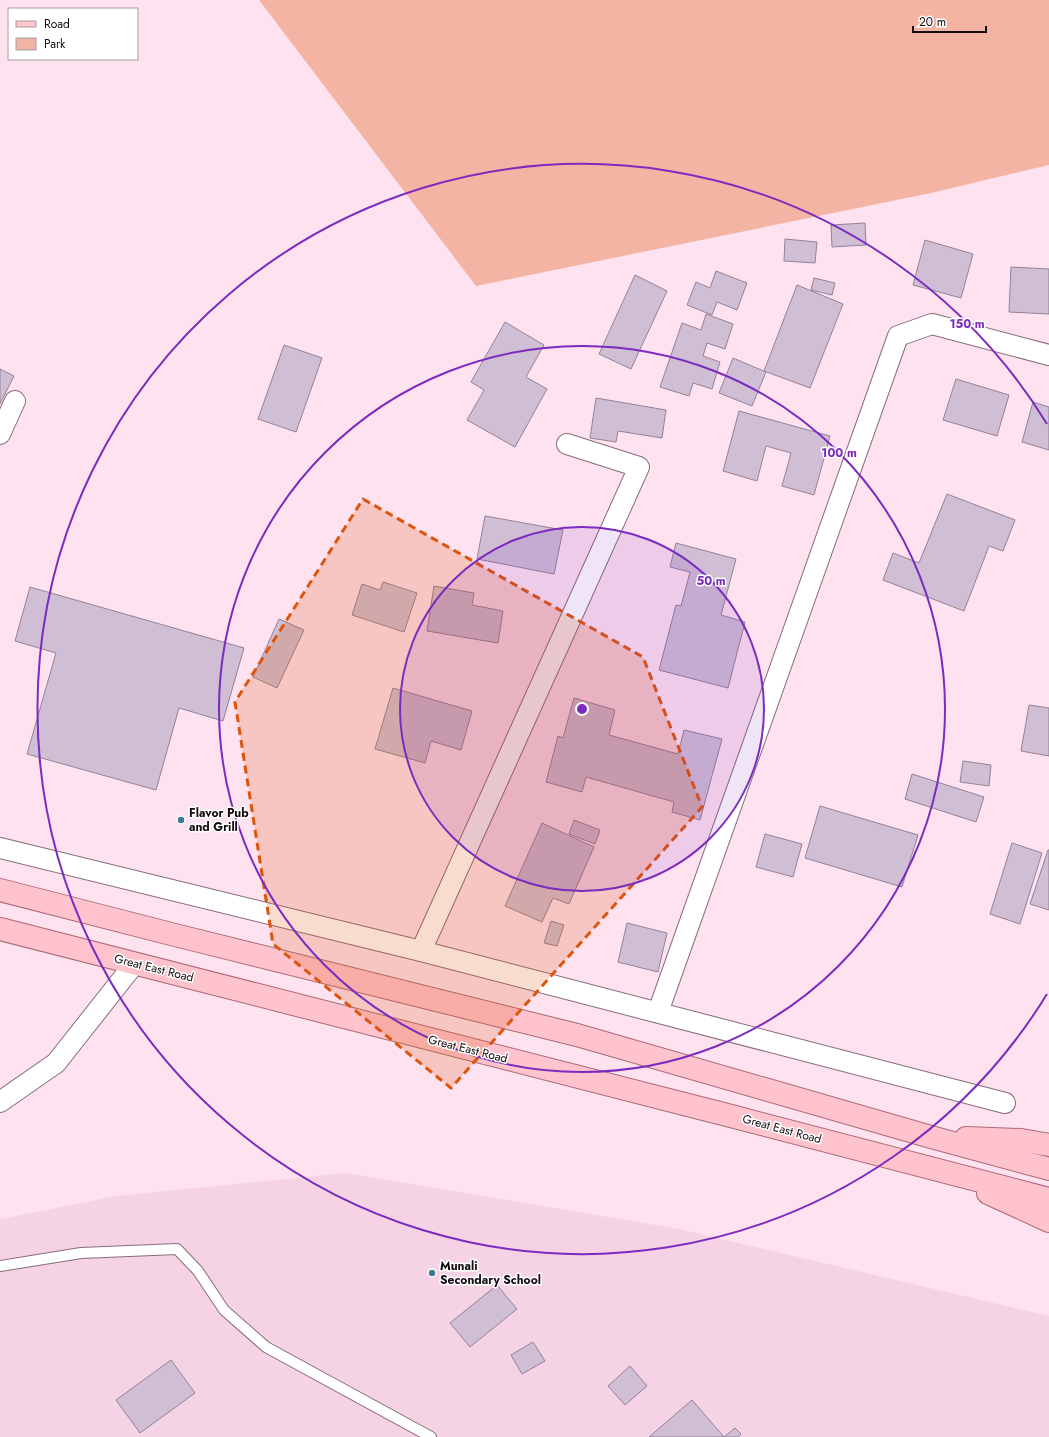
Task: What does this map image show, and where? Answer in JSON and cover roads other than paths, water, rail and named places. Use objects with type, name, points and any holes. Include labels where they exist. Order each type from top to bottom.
[{"type":"main road","points":[[0,890],[168,934],[577,1035],[931,1137],[1049,1169]]},
{"type":"main road","name":"Great East Road","points":[[2,932],[135,963],[1049,1199]]},
{"type":"main road","points":[[931,1137],[1021,1140],[1049,1145]]},
{"type":"main road","name":"Great East Road","points":[[935,1169],[1049,1221]]},
{"type":"street","points":[[658,1012],[898,336],[932,324],[1049,355]]},
{"type":"street","points":[[0,434],[15,401]]},
{"type":"street","points":[[421,951],[639,466],[567,444]]},
{"type":"street","points":[[0,848],[421,951],[1005,1103]]},
{"type":"street","points":[[0,1102],[56,1063],[135,963]]},
{"type":"lane","points":[[0,1266],[81,1253],[177,1249],[198,1271],[224,1310],[266,1347],[431,1437]]},
{"type":"place","name":"Flavor Pub and Grill","points":[[181,820]]},
{"type":"place","name":"Munali Secondary School","points":[[432,1273]]}]
